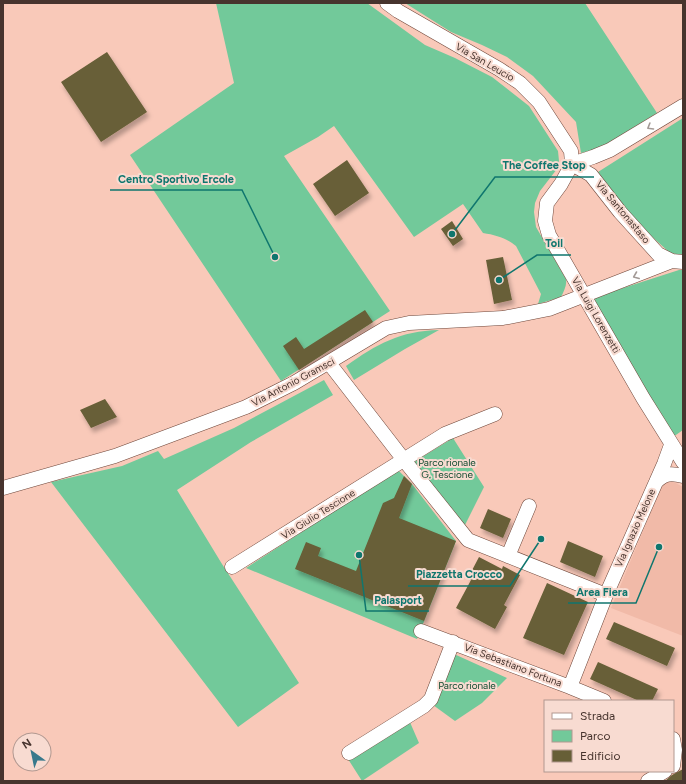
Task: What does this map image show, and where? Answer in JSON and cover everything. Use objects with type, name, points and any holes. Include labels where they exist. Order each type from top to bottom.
[{"type":"street","name":"Via San Leucio","points":[[387,3],[520,83],[539,102],[571,151],[572,164]]},
{"type":"street","points":[[572,164],[610,150],[683,106]]},
{"type":"street","name":"Via Santonastaso","points":[[572,164],[591,175],[620,212],[658,254],[678,262]]},
{"type":"street","name":"Via Luigi Lorenzetti","points":[[572,164],[561,184],[547,203],[545,221],[549,235],[671,445],[683,462]]},
{"type":"street","name":"Via Santonastaso","points":[[584,296],[678,262]]},
{"type":"street","name":"Via Antonio Gramsci","points":[[3,488],[115,456],[246,407],[294,383],[386,328],[409,323],[504,318],[549,309],[584,296]]},
{"type":"street","points":[[329,363],[468,540],[606,595]]},
{"type":"street","name":"Via Giulio Tescione","points":[[232,567],[444,434],[495,414]]},
{"type":"street","name":"Via Ignazio Melone","points":[[570,687],[606,595],[671,445]]},
{"type":"street","name":"Via Ignazio Melone","points":[[656,482],[662,476],[670,474],[683,476]]},
{"type":"street","points":[[508,556],[529,506]]},
{"type":"street","name":"Via Sebastiano Fortuna","points":[[420,631],[602,700]]},
{"type":"street","points":[[349,753],[424,706],[430,699],[452,642]]},
{"type":"street","points":[[674,744],[674,758]]},
{"type":"street","points":[[674,765],[683,760]]},
{"type":"street","points":[[648,781],[663,772]]},
{"type":"shaded area","points":[[670,480],[683,487],[683,636],[611,608],[663,483]]},
{"type":"green space","points":[[216,3],[367,3],[425,45],[492,77],[529,106],[558,151],[559,161],[557,169],[540,191],[535,203],[534,212],[536,227],[566,279],[566,286],[561,297],[538,304],[541,294],[516,246],[501,237],[483,233],[463,204],[414,237],[334,126],[318,137],[284,156],[390,311],[281,381],[130,155],[234,83]]},
{"type":"green space","points":[[405,3],[585,3],[657,113],[600,148],[581,153],[576,122],[533,76],[507,57],[451,32]]},
{"type":"green space","points":[[683,118],[683,255],[670,253],[638,224],[598,172]]},
{"type":"green space","points":[[683,270],[683,430],[673,437],[592,298]]},
{"type":"green space","points":[[439,330],[354,380],[346,366],[368,351],[390,340],[412,333]]},
{"type":"green space","points":[[324,380],[333,395],[251,442],[177,490],[222,564],[299,683],[238,727],[51,482],[122,466],[158,451],[164,459],[234,428]]},
{"type":"green space","name":"Parco rionale G. Tescione","points":[[453,438],[484,487],[465,525],[414,462]]},
{"type":"green space","points":[[398,470],[412,484],[456,541],[417,639],[246,568]]},
{"type":"green space","name":"Parco rionale","points":[[454,654],[507,678],[482,703],[455,721],[433,705]]},
{"type":"green space","points":[[409,720],[419,743],[362,781],[348,759]]},
{"type":"building","points":[[107,52],[147,112],[101,142],[61,82]]},
{"type":"building","points":[[347,160],[369,193],[335,216],[313,184]]},
{"type":"building","points":[[452,221],[463,239],[453,246],[441,229]]},
{"type":"building","points":[[503,257],[512,300],[494,304],[486,260]]},
{"type":"building","points":[[365,310],[373,322],[299,370],[283,346],[296,337],[304,349]]},
{"type":"building","points":[[105,399],[117,417],[91,428],[80,410]]},
{"type":"building","points":[[404,476],[412,484],[399,518],[456,541],[424,621],[295,569],[306,542],[321,548],[318,556],[356,571],[383,503],[394,498]]},
{"type":"building","points":[[488,509],[511,519],[503,538],[480,528]]},
{"type":"building","points":[[568,541],[603,556],[595,577],[560,562]]},
{"type":"building","points":[[479,557],[502,569],[503,566],[520,575],[504,605],[507,607],[495,629],[456,608],[471,580],[468,578]]},
{"type":"building","points":[[547,583],[588,602],[564,655],[523,638]]},
{"type":"building","points":[[614,622],[675,648],[667,666],[606,639]]},
{"type":"building","points":[[598,662],[658,689],[652,700],[637,700],[590,679]]},
{"type":"building","points":[[683,769],[683,781],[665,781],[672,775]]},
{"type":"place","name":"The Coffee Stop","points":[[452,234]]},
{"type":"place","name":"Centro Sportivo Ercole","points":[[275,257]]},
{"type":"place","name":"Toil","points":[[499,280]]},
{"type":"place","name":"Piazzetta Crocco","points":[[541,539]]},
{"type":"place","name":"Area Fiera","points":[[659,547]]},
{"type":"place","name":"Palasport","points":[[359,555]]}]
